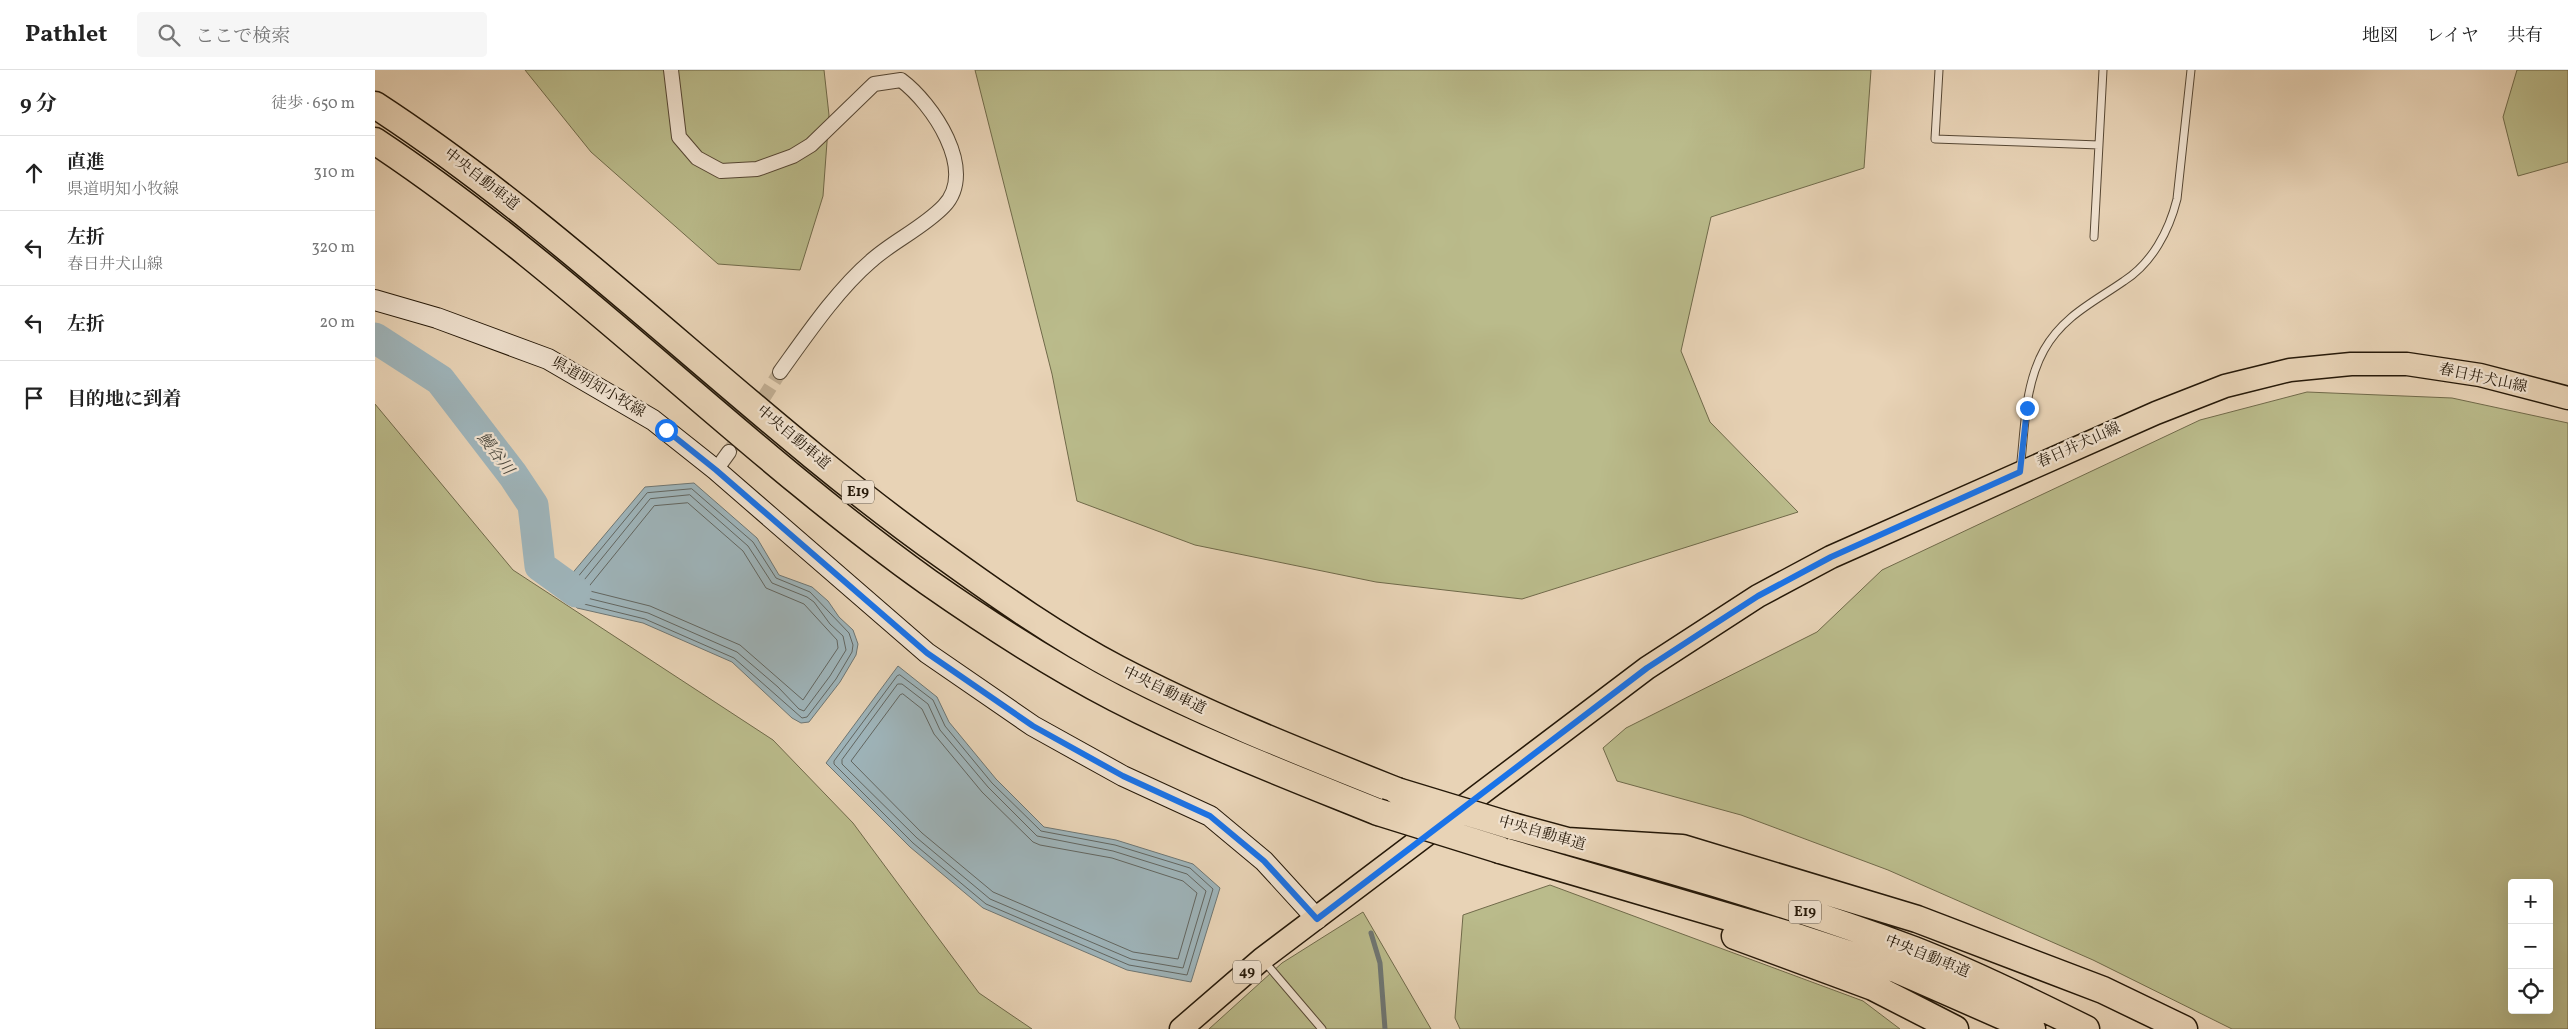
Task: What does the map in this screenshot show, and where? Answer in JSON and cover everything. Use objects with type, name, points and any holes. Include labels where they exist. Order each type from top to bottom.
[{"type":"highway","name":"中央自動車道","points":[[375,105],[426,138],[501,195],[861,495],[945,558],[1115,667],[1233,726],[1397,791],[1772,902],[1915,951],[2006,990],[2087,1029]]},
{"type":"highway","name":"中央自動車道","points":[[375,141],[410,164],[491,226],[845,520],[929,582],[1024,646],[1115,698],[1233,754],[1378,812],[1506,852],[1800,938],[1898,970],[2032,1029]]},
{"type":"highway","points":[[1567,841],[1682,848],[1917,919],[2103,990],[2184,1029]]},
{"type":"highway","points":[[1506,852],[1520,872],[1727,933],[1873,987],[1955,1029]]},
{"type":"main road","name":"県道明知小牧線","points":[[375,300],[437,318],[549,358],[653,420],[716,470],[927,653],[1033,726],[1123,776],[1210,816],[1264,861],[1317,919]]},
{"type":"main road","name":"春日井犬山線","points":[[1181,1029],[1262,959],[1647,668],[1758,596],[1831,557],[2020,472],[2225,386],[2289,370],[2351,364],[2407,364],[2480,375],[2568,398]]},
{"type":"street","points":[[671,70],[679,137],[697,158],[721,171],[757,169],[793,156],[811,145],[874,84],[901,80],[918,93],[938,120],[955,157],[955,189],[944,206],[870,261],[814,324],[780,372]]},
{"type":"street","points":[[716,470],[729,452]]},
{"type":"lane","points":[[1939,70],[1935,139],[2099,145]]},
{"type":"lane","points":[[2094,237],[2103,70]]},
{"type":"lane","points":[[2020,472],[2029,390],[2044,350],[2065,322],[2083,306],[2126,280],[2154,252],[2172,220],[2177,200],[2186,132],[2191,70]]},
{"type":"lane","points":[[1262,959],[1323,1029]]},
{"type":"green space","points":[[525,70],[824,70],[829,115],[823,196],[800,270],[718,264],[591,152]]},
{"type":"green space","points":[[975,70],[1871,70],[1864,168],[1711,217],[1681,351],[1710,422],[1798,512],[1522,599],[1376,582],[1195,545],[1077,501],[1052,374]]},
{"type":"green space","points":[[2517,70],[2568,70],[2568,162],[2518,176],[2503,117]]},
{"type":"green space","points":[[2307,392],[2452,398],[2568,423],[2568,1029],[2232,1029],[2093,960],[1888,870],[1741,815],[1617,781],[1603,748],[1626,728],[1817,632],[1882,570],[2200,420]]},
{"type":"green space","points":[[375,404],[513,570],[773,740],[853,823],[979,993],[1032,1029],[375,1029]]},
{"type":"green space","points":[[1550,885],[1863,1001],[1900,1029],[1460,1029],[1455,1018],[1463,915]]},
{"type":"green space","points":[[1363,912],[1431,1029],[1209,1029],[1282,963]]},
{"type":"water","points":[[694,483],[757,538],[779,575],[812,587],[828,601],[839,617],[853,630],[858,644],[856,655],[840,682],[809,722],[801,723],[792,718],[732,662],[643,623],[577,608],[559,589],[645,487]]},
{"type":"water","points":[[898,666],[937,697],[949,722],[996,779],[1044,827],[1116,840],[1193,864],[1220,888],[1191,982],[1127,970],[983,908],[910,847],[826,763]]},
{"type":"waterway","name":"鰻谷川","points":[[375,338],[440,380],[513,475],[533,505],[540,566],[576,592]]},
{"type":"waterway","points":[[1371,933],[1380,963],[1385,1029]]},
{"type":"tunnel","points":[[729,452],[780,372]]},
{"type":"route","points":[[666,430],[716,470],[927,653],[1033,726],[1123,776],[1210,816],[1264,861],[1317,919],[1647,668],[1758,596],[1831,557],[2020,472],[2027,408]]}]
